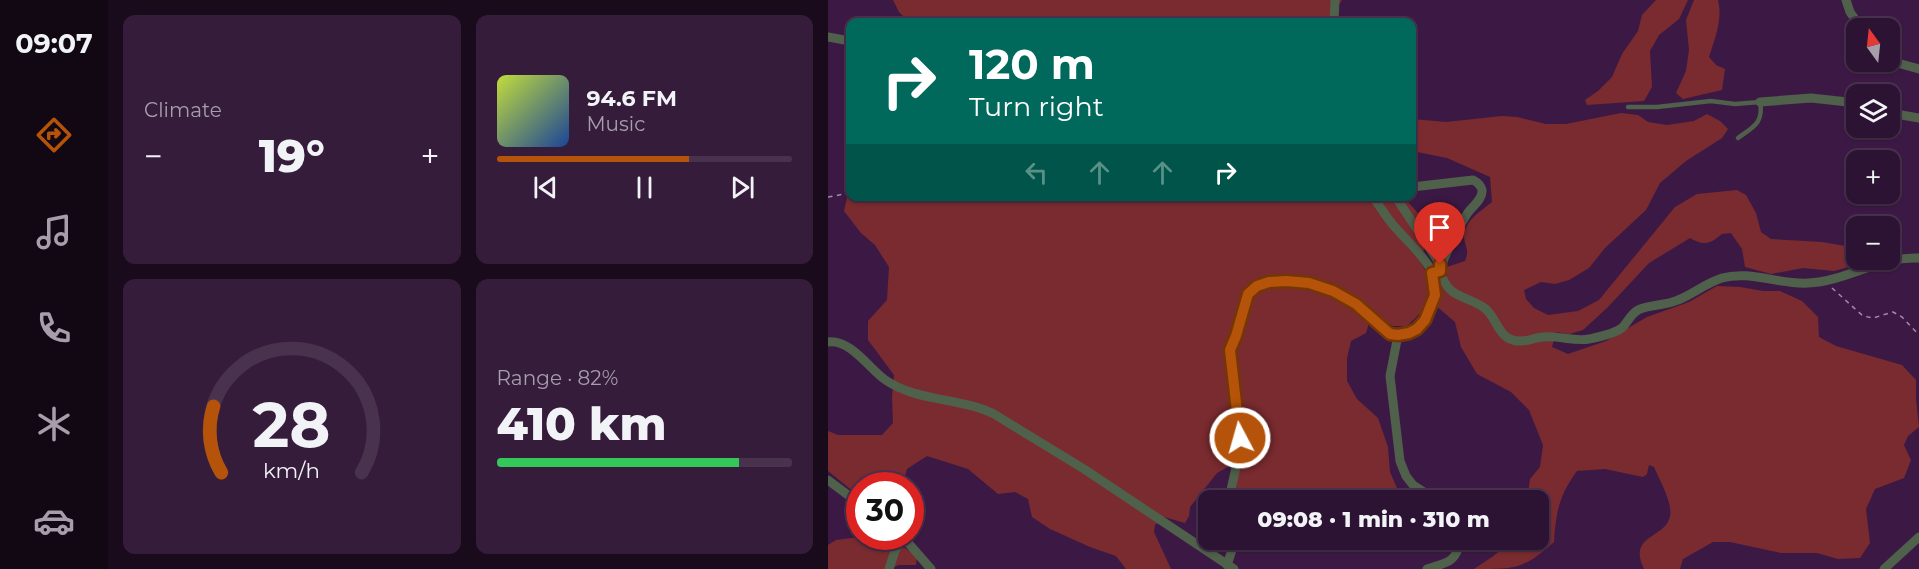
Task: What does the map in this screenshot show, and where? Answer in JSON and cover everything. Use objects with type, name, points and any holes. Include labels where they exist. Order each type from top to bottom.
[{"type":"street","points":[[1334,18],[1335,0]]},
{"type":"street","points":[[1846,0],[1854,18]]},
{"type":"street","points":[[828,37],[846,40]]},
{"type":"street","points":[[1900,63],[1919,69]]},
{"type":"street","points":[[1760,102],[1811,98],[1846,102]]},
{"type":"street","points":[[1900,115],[1919,118]]},
{"type":"street","points":[[1231,490],[1240,438],[1230,350],[1248,294],[1257,286],[1269,282],[1309,283],[1333,291],[1356,304],[1390,334],[1409,333],[1417,329],[1425,320],[1435,295],[1438,269],[1467,213],[1481,198],[1482,190],[1473,180],[1416,187]]},
{"type":"street","points":[[1376,201],[1393,225],[1438,269]]},
{"type":"street","points":[[1398,201],[1448,288],[1489,312],[1502,333],[1516,341],[1526,342],[1544,337],[1578,340],[1610,333],[1624,326],[1635,311],[1679,300],[1724,277],[1746,276],[1807,283],[1827,281],[1895,259],[1919,258]]},
{"type":"street","points":[[1398,335],[1390,376],[1400,461],[1406,476],[1421,490]]},
{"type":"street","points":[[828,342],[842,344],[884,379],[900,388],[917,394],[967,404],[994,414],[1084,469],[1231,567]]},
{"type":"street","points":[[828,480],[846,494]]},
{"type":"street","points":[[890,569],[895,550],[903,537],[931,569]]},
{"type":"street","points":[[1884,569],[1919,537]]},
{"type":"street","points":[[1231,567],[1232,550]]},
{"type":"street","points":[[1427,569],[1446,564],[1454,558],[1458,550]]},
{"type":"lane","points":[[1628,107],[1657,108],[1711,100],[1734,104],[1760,102],[1761,118],[1757,124],[1738,138]]},
{"type":"path","points":[[828,197],[846,194]]},
{"type":"path","points":[[1827,281],[1863,315],[1873,318],[1893,312],[1902,317],[1919,335]]},
{"type":"shaded area","points":[[893,0],[1342,0],[1330,18],[905,18]]},
{"type":"shaded area","points":[[1656,0],[1688,0],[1679,19],[1659,35],[1650,51],[1652,87],[1644,101],[1587,105],[1585,100],[1612,77],[1622,54],[1638,31],[1642,15]]},
{"type":"shaded area","points":[[1694,0],[1718,0],[1719,21],[1709,57],[1716,65],[1725,69],[1722,90],[1683,99],[1676,93],[1686,71],[1689,50],[1686,20]]},
{"type":"shaded area","points":[[1621,113],[1638,115],[1648,122],[1667,125],[1694,121],[1707,114],[1720,121],[1728,129],[1722,138],[1686,161],[1660,183],[1646,210],[1605,248],[1589,268],[1569,280],[1555,284],[1541,282],[1524,290],[1526,299],[1534,308],[1548,315],[1578,311],[1599,300],[1675,207],[1697,194],[1737,190],[1746,195],[1756,213],[1761,232],[1771,239],[1822,242],[1846,246],[1846,268],[1834,271],[1803,268],[1771,274],[1745,267],[1742,249],[1731,233],[1722,234],[1707,243],[1690,238],[1649,263],[1583,330],[1569,334],[1556,332],[1552,347],[1568,354],[1606,341],[1647,317],[1689,302],[1717,286],[1740,287],[1780,291],[1802,301],[1818,317],[1819,337],[1836,346],[1902,365],[1916,380],[1919,427],[1908,436],[1904,445],[1911,460],[1904,478],[1875,489],[1866,509],[1870,543],[1860,558],[1838,559],[1817,553],[1781,553],[1730,542],[1713,542],[1683,559],[1680,569],[1644,569],[1640,549],[1649,538],[1662,529],[1670,516],[1668,498],[1654,467],[1649,465],[1647,474],[1643,477],[1605,469],[1577,471],[1566,488],[1560,504],[1554,542],[1549,546],[1549,490],[1528,490],[1530,479],[1540,467],[1543,445],[1529,410],[1511,392],[1477,374],[1461,347],[1455,322],[1435,305],[1440,286],[1447,278],[1447,267],[1465,261],[1467,251],[1464,237],[1467,226],[1492,202],[1490,177],[1447,158],[1416,152],[1416,119],[1446,122],[1502,116],[1546,124],[1566,124]]},
{"type":"shaded area","points":[[846,201],[1392,201],[1396,205],[1408,202],[1425,221],[1431,237],[1419,259],[1429,279],[1430,295],[1423,310],[1407,326],[1393,326],[1379,317],[1370,319],[1366,333],[1351,341],[1347,358],[1347,381],[1357,399],[1378,418],[1388,447],[1390,472],[1399,490],[1237,490],[1233,464],[1217,473],[1204,490],[1198,490],[1198,497],[1190,507],[1185,523],[1164,517],[1155,525],[1154,532],[1171,569],[1126,569],[1116,556],[1050,529],[1032,517],[1028,499],[1015,492],[998,494],[968,469],[927,456],[907,469],[906,472],[846,472],[846,486],[828,471],[828,431],[838,435],[882,435],[893,423],[894,375],[868,340],[868,321],[887,300],[889,267],[875,245],[861,233],[844,211]]},
{"type":"shaded area","points":[[846,539],[846,550],[908,550],[917,557],[916,565],[899,565],[888,569],[828,569],[828,545],[836,540]]},
{"type":"shaded area","points":[[1501,550],[1544,550],[1535,558],[1518,566],[1474,569]]},
{"type":"route","points":[[1240,438],[1230,350],[1248,294],[1257,286],[1269,282],[1286,281],[1309,283],[1333,291],[1356,304],[1390,334],[1398,335],[1417,329],[1425,320],[1435,295],[1436,288],[1432,273],[1440,271],[1440,264]]}]
